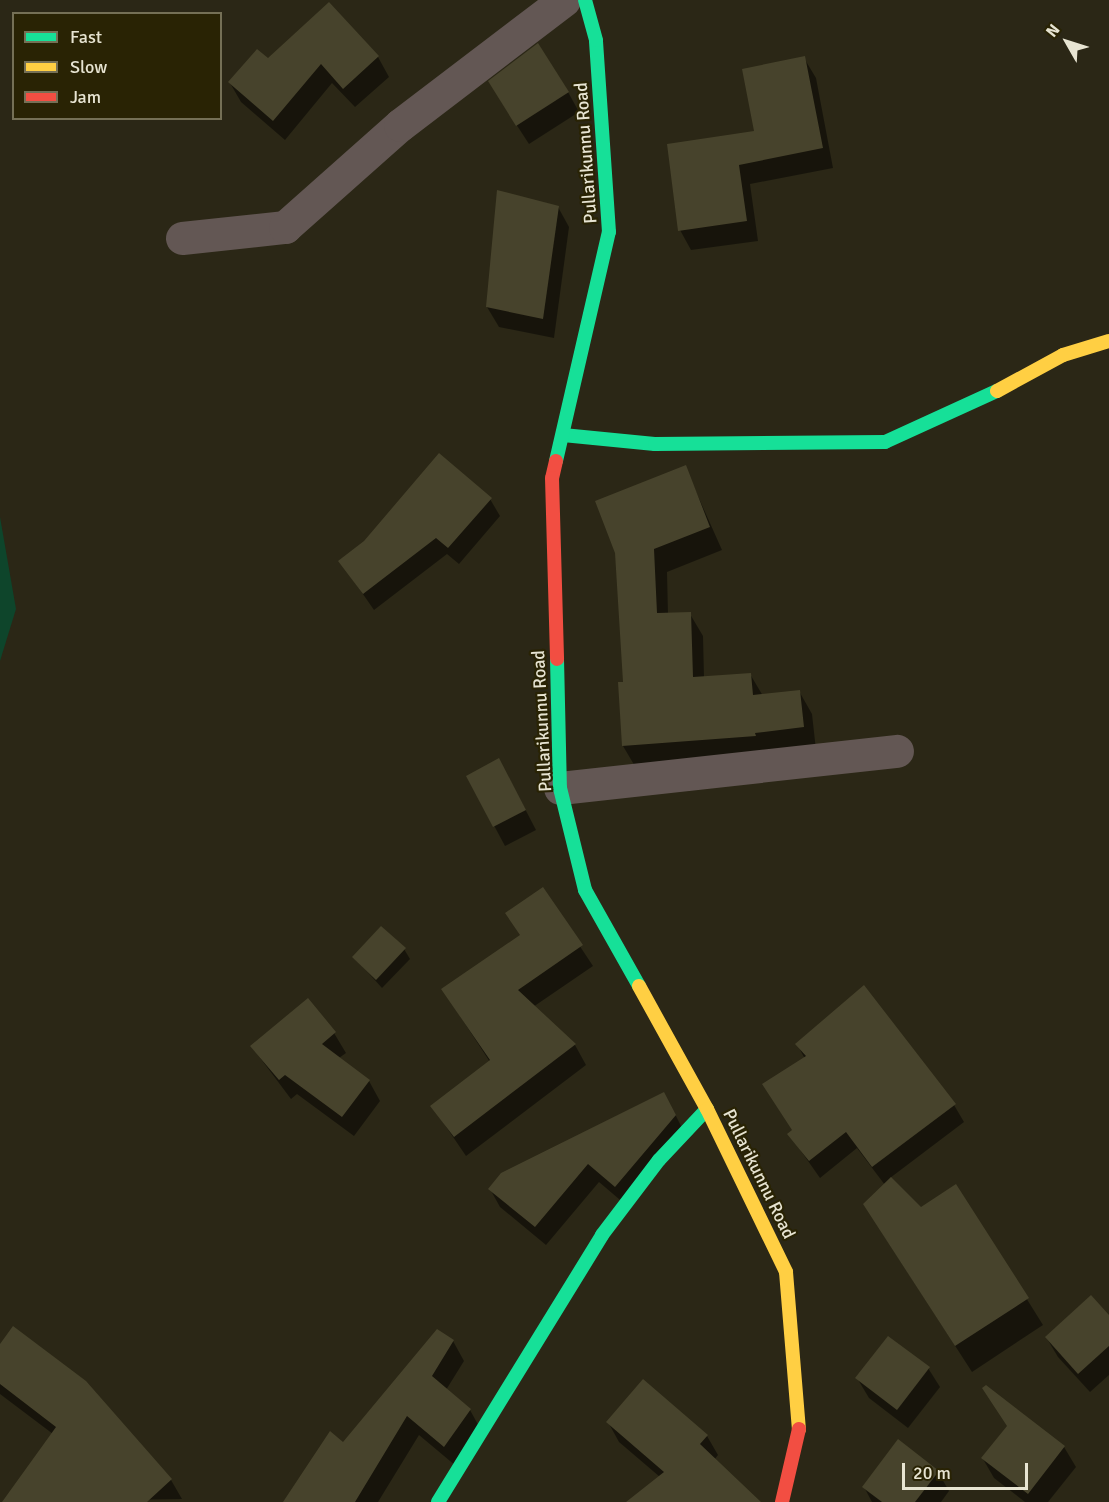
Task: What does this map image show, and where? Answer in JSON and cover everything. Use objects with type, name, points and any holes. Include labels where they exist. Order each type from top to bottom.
[{"type":"main road","name":"Pullarikunnu Road","points":[[585,0],[596,40],[609,232],[552,478],[560,788],[585,890],[707,1109],[786,1272],[800,1437],[783,1502]]},
{"type":"main road","points":[[562,435],[655,444],[885,442],[961,410],[1063,355],[1109,341]]},
{"type":"main road","points":[[436,1501],[602,1234],[659,1160],[707,1109]]},
{"type":"street","points":[[182,238],[285,227],[400,125],[564,0]]},
{"type":"street","points":[[560,788],[897,751]]},
{"type":"green space","points":[[0,517],[16,609],[0,661]]},
{"type":"building","points":[[329,2],[379,56],[343,89],[321,64],[273,121],[228,82],[257,49],[268,58]]},
{"type":"building","points":[[538,43],[569,92],[516,126],[488,81]]},
{"type":"building","points":[[805,56],[823,148],[739,165],[747,221],[678,231],[667,144],[754,131],[742,69]]},
{"type":"building","points":[[497,190],[559,206],[543,319],[486,307]]},
{"type":"building","points":[[439,453],[492,498],[448,548],[436,538],[363,594],[338,561],[364,541]]},
{"type":"building","points":[[686,465],[710,527],[654,549],[657,613],[691,612],[693,677],[751,673],[753,695],[800,690],[804,727],[755,733],[756,736],[622,746],[618,682],[623,682],[615,553],[595,501]]},
{"type":"building","points":[[499,758],[526,810],[493,827],[466,776]]},
{"type":"building","points":[[543,887],[583,945],[518,990],[576,1044],[454,1137],[430,1106],[490,1060],[441,989],[520,935],[505,913]]},
{"type":"building","points":[[381,926],[406,948],[376,980],[352,957]]},
{"type":"building","points":[[864,985],[956,1104],[872,1167],[846,1132],[809,1161],[787,1134],[792,1130],[762,1084],[806,1056],[795,1044]]},
{"type":"building","points":[[308,998],[336,1032],[322,1044],[370,1080],[342,1117],[285,1075],[279,1080],[250,1046]]},
{"type":"building","points":[[664,1092],[676,1115],[615,1187],[588,1164],[535,1227],[488,1189],[501,1173]]},
{"type":"building","points":[[891,1177],[921,1207],[956,1184],[1029,1298],[955,1346],[863,1204]]},
{"type":"building","points":[[1091,1295],[1109,1315],[1109,1346],[1078,1374],[1045,1337]]},
{"type":"building","points":[[13,1326],[86,1381],[172,1479],[147,1502],[2,1502],[56,1427],[0,1384],[0,1344]]},
{"type":"building","points":[[437,1329],[454,1340],[432,1376],[471,1409],[444,1447],[407,1416],[355,1502],[283,1502],[330,1431],[343,1442]]},
{"type":"building","points":[[888,1336],[930,1367],[897,1410],[855,1378]]},
{"type":"building","points":[[643,1379],[708,1435],[700,1444],[761,1502],[626,1502],[664,1472],[606,1422]]},
{"type":"building","points":[[986,1385],[1065,1446],[1028,1494],[981,1458],[1007,1426],[982,1388]]},
{"type":"building","points":[[898,1439],[939,1471],[915,1502],[882,1502],[862,1487]]},
{"type":"traffic: fast","points":[[556,461],[609,232],[596,40],[585,0]]},
{"type":"traffic: fast","points":[[563,435],[655,444],[885,442],[997,391]]},
{"type":"traffic: fast","points":[[557,659],[560,788],[585,890],[639,986]]},
{"type":"traffic: fast","points":[[438,1502],[602,1235],[659,1160],[707,1109]]},
{"type":"traffic: slow","points":[[997,391],[1063,355],[1109,341]]},
{"type":"traffic: slow","points":[[639,986],[707,1109],[786,1272],[799,1429]]},
{"type":"traffic: jam","points":[[556,461],[552,478],[557,659]]},
{"type":"traffic: jam","points":[[782,1502],[799,1429]]}]
